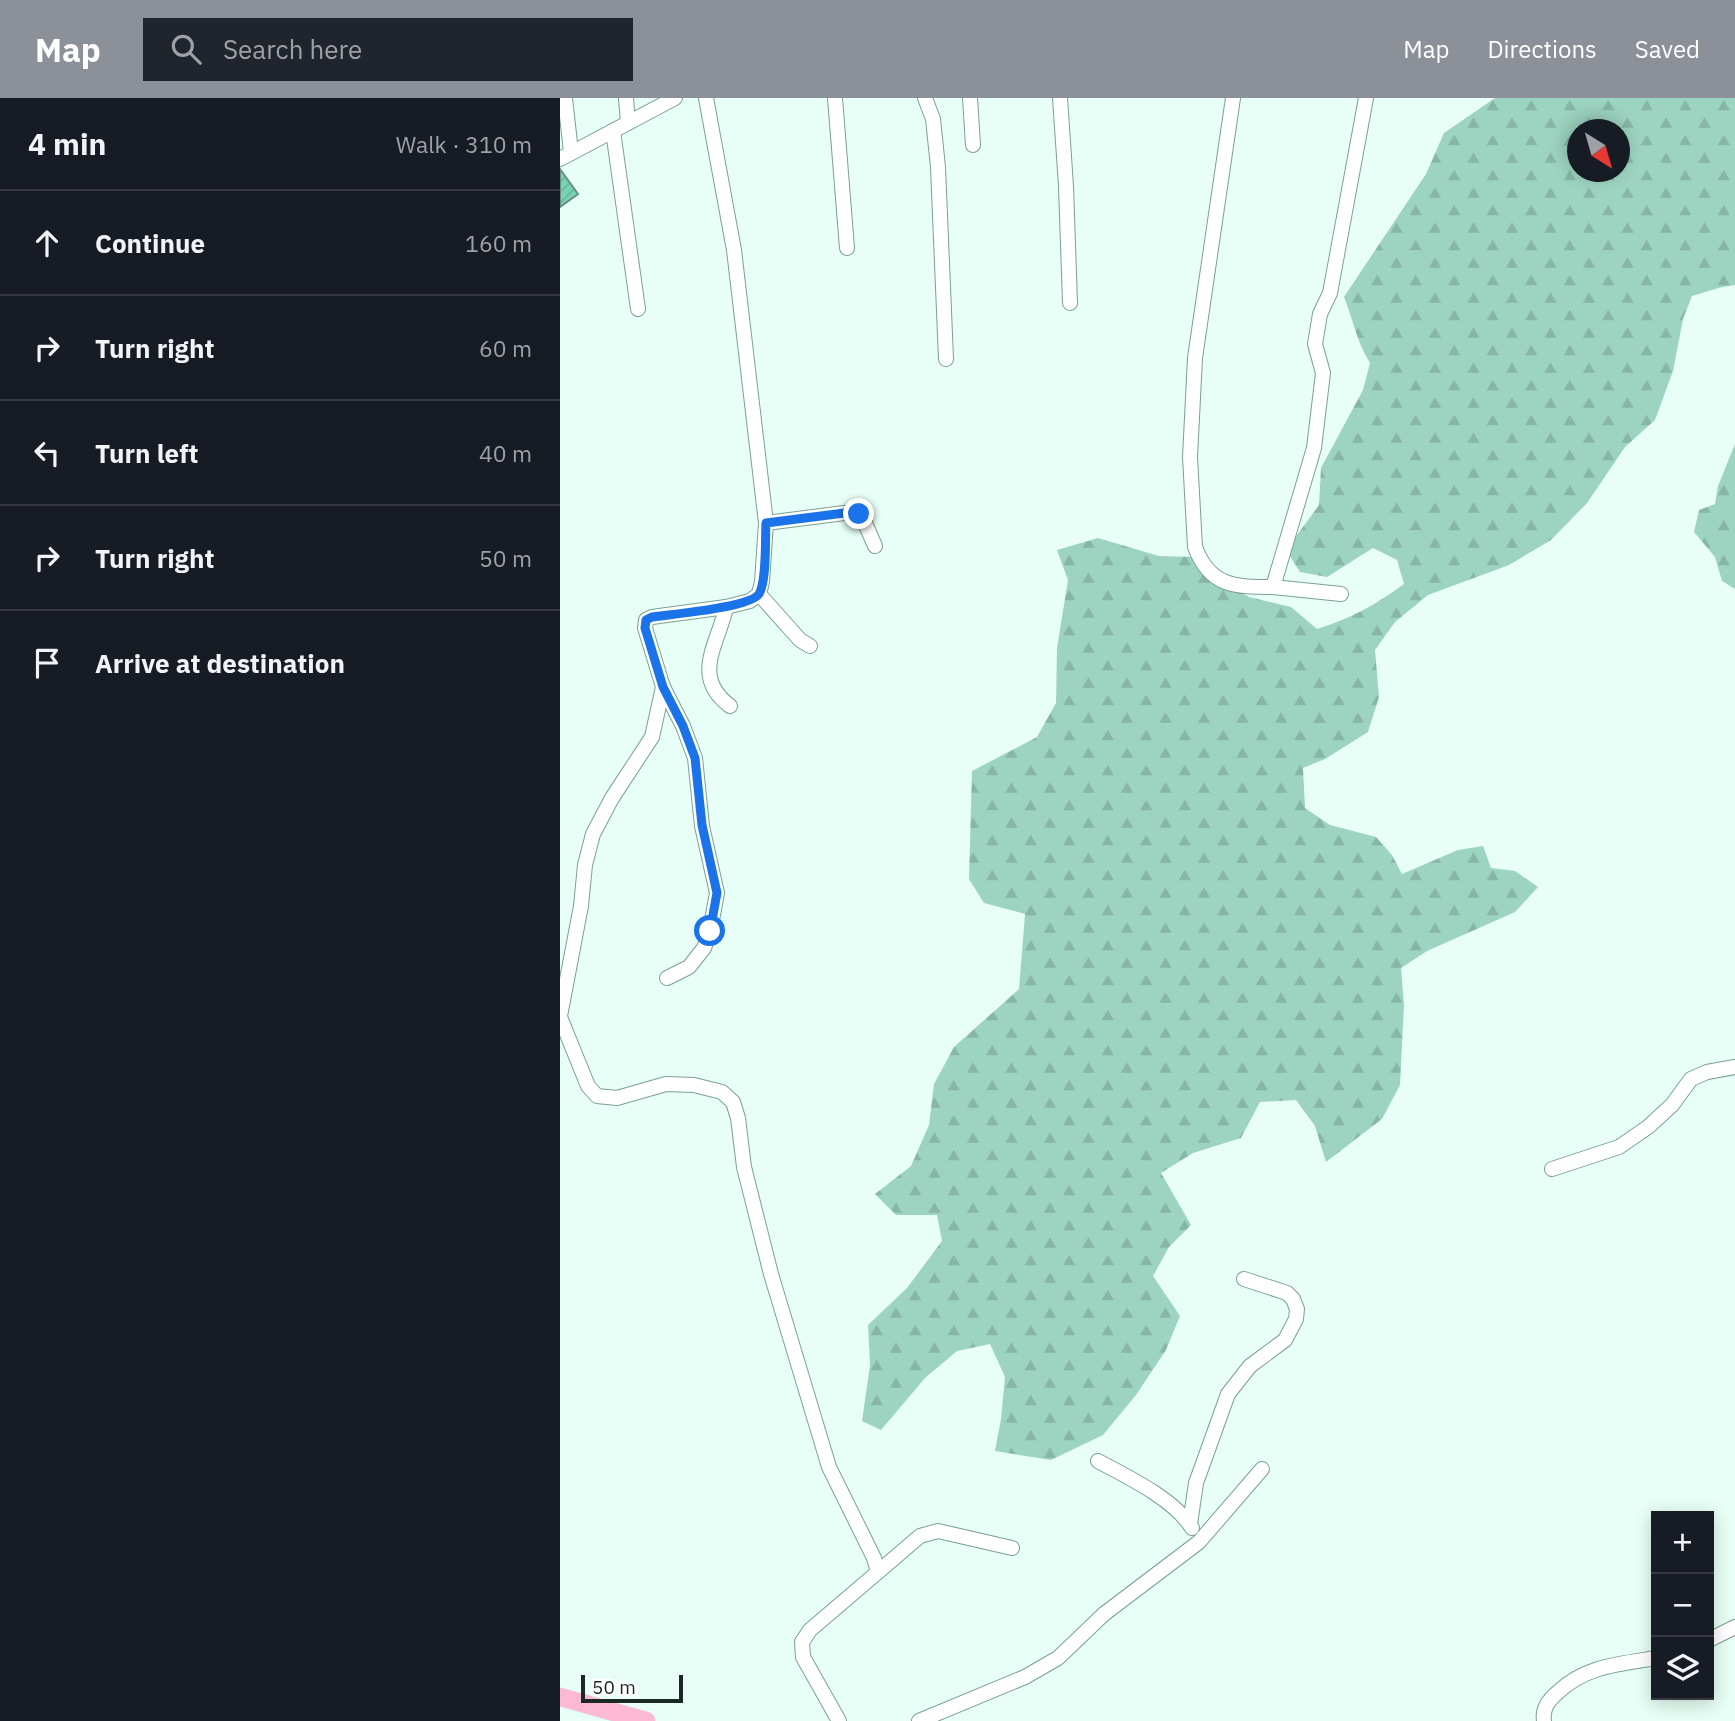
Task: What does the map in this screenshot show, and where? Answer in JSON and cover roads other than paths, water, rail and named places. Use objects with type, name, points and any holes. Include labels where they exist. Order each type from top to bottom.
[{"type":"main road","points":[[560,1697],[646,1721]]},
{"type":"street","points":[[565,98],[566,155],[675,98]]},
{"type":"street","points":[[626,98],[628,123]]},
{"type":"street","points":[[667,978],[689,967],[704,948],[717,893],[702,825],[695,758],[683,726],[663,687],[645,628],[646,620],[726,607],[750,601],[759,594],[766,523],[734,250],[706,98]]},
{"type":"street","points":[[835,98],[847,248]]},
{"type":"street","points":[[925,98],[933,119],[938,167],[946,359]]},
{"type":"street","points":[[970,98],[973,145]]},
{"type":"street","points":[[1060,98],[1070,303]]},
{"type":"street","points":[[1233,98],[1195,358],[1190,457],[1195,547],[1200,559],[1222,582],[1234,586],[1341,594]]},
{"type":"street","points":[[1273,587],[1314,448],[1323,373],[1315,344],[1320,314],[1330,293],[1366,98]]},
{"type":"street","points":[[613,131],[638,309]]},
{"type":"street","points":[[766,523],[852,512],[862,516],[875,546]]},
{"type":"street","points":[[759,594],[800,640],[810,646]]},
{"type":"street","points":[[726,607],[713,643],[709,673],[720,699],[730,706]]},
{"type":"street","points":[[663,687],[652,737],[612,798],[593,834],[584,865],[580,906],[560,1017],[587,1086],[597,1096],[617,1098],[666,1084],[694,1085],[722,1092],[733,1102],[744,1167],[771,1274],[821,1442],[829,1466],[874,1558],[878,1572]]},
{"type":"street","points":[[1552,1169],[1619,1147],[1648,1127],[1672,1105],[1691,1079],[1707,1072],[1735,1067]]},
{"type":"street","points":[[1190,1524],[1196,1483],[1228,1394],[1250,1366],[1285,1339],[1296,1319],[1297,1309],[1287,1293],[1244,1279]]},
{"type":"street","points":[[1098,1461],[1135,1480],[1171,1506],[1190,1524],[1199,1542]]},
{"type":"street","points":[[919,1721],[1044,1668],[1058,1658],[1112,1607],[1199,1542],[1262,1469]]},
{"type":"street","points":[[839,1721],[803,1657],[802,1642],[810,1630],[920,1536],[938,1531],[1012,1548]]},
{"type":"street","points":[[1714,1638],[1735,1627]]},
{"type":"street","points":[[1544,1721],[1543,1715],[1548,1701],[1572,1678],[1610,1665],[1651,1659]]}]
